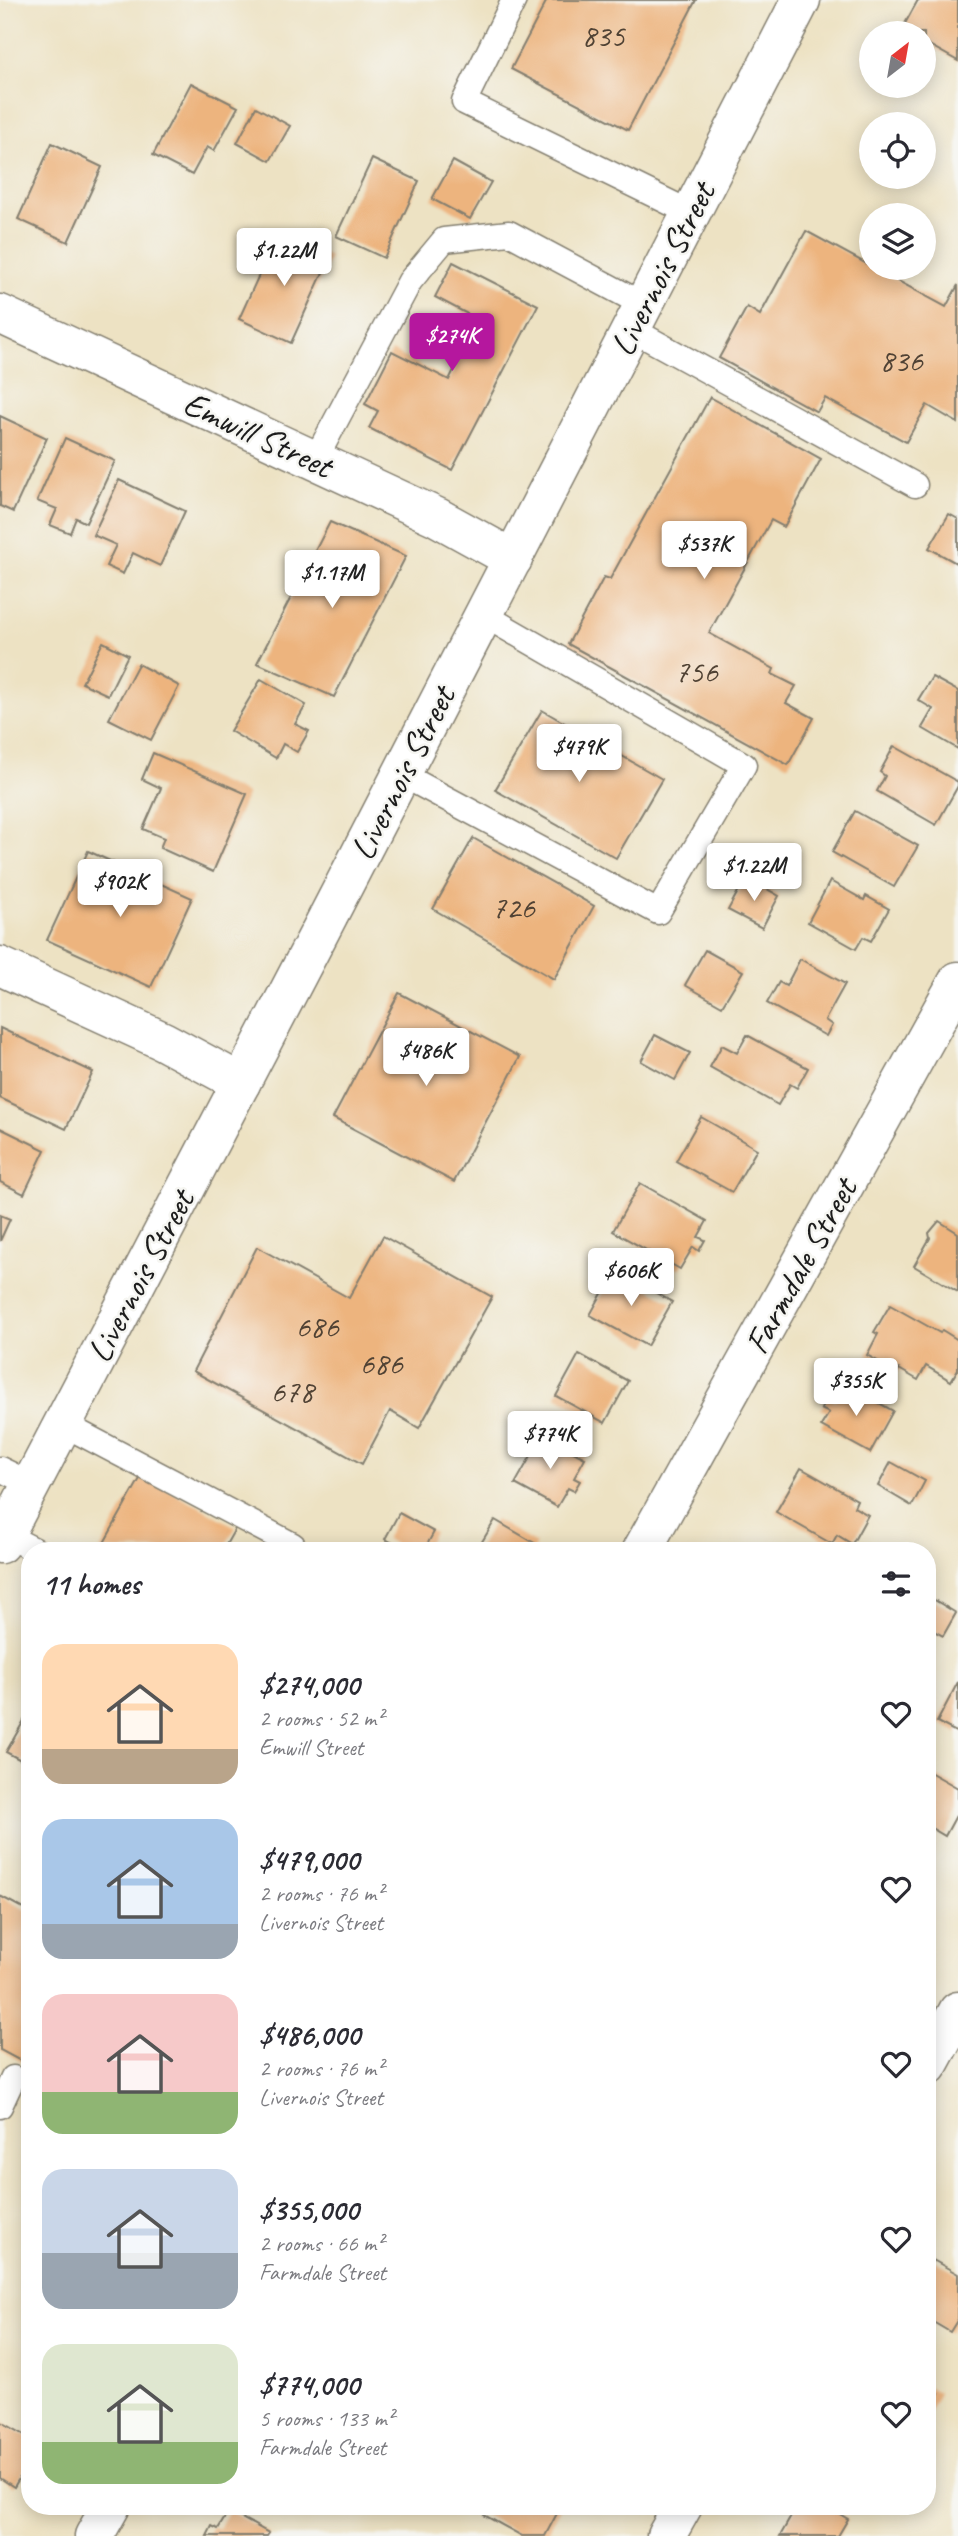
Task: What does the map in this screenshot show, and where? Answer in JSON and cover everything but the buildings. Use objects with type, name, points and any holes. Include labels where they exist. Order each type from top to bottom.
[{"type":"street","name":"Livernois Street","points":[[13,1543],[16,1477],[63,1424],[800,0]]},
{"type":"street","name":"Emwill Street","points":[[0,314],[437,517],[513,559]]},
{"type":"street","points":[[0,966],[163,1041],[241,1083]]},
{"type":"street","name":"Farmdale Street","points":[[646,1542],[958,981]]},
{"type":"street","points":[[936,2051],[958,2011]]},
{"type":"street","points":[[94,2536],[106,2515]]},
{"type":"street","points":[[666,2536],[678,2515]]},
{"type":"lane","points":[[514,0],[464,102],[691,213]]},
{"type":"lane","points":[[315,460],[410,281],[444,240],[509,233],[637,317],[915,485]]},
{"type":"lane","points":[[401,774],[658,912],[744,765],[484,615]]},
{"type":"lane","points":[[63,1424],[287,1542]]},
{"type":"lane","points":[[0,2106],[13,2078]]}]
